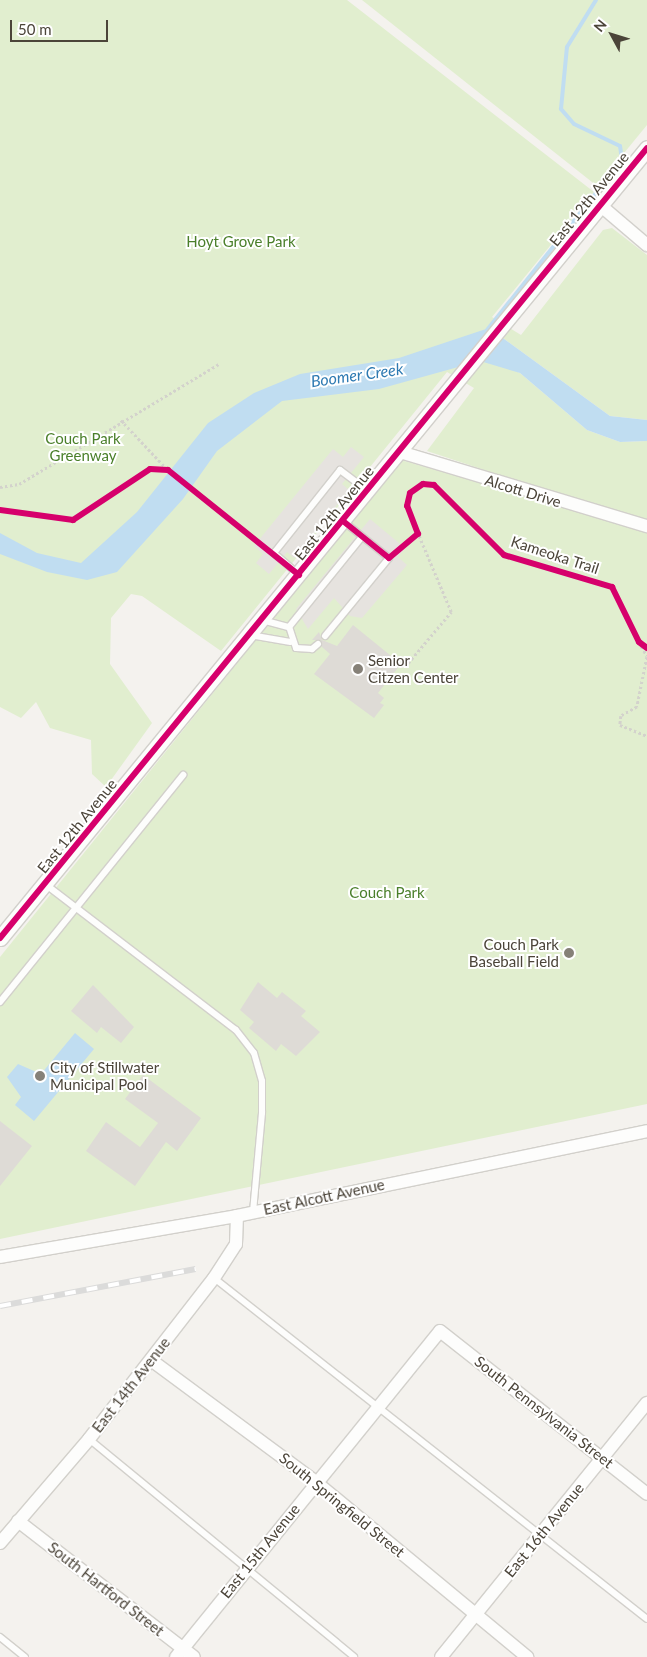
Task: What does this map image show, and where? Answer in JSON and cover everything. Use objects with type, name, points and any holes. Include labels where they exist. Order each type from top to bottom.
[{"type":"street","name":"East 12th Avenue","points":[[0,938],[400,452],[647,148]]},
{"type":"street","points":[[600,205],[647,245]]},
{"type":"street","name":"Alcott Drive","points":[[400,452],[647,526]]},
{"type":"street","name":"East Alcott Avenue","points":[[0,1257],[237,1216],[647,1131]]},
{"type":"street","name":"East 14th Avenue","points":[[0,1543],[89,1439],[214,1278],[236,1244],[237,1216]]},
{"type":"street","name":"East 15th Avenue","points":[[180,1653],[244,1568],[440,1331]]},
{"type":"street","name":"South Pennsylvania Street","points":[[440,1331],[647,1494]]},
{"type":"street","name":"South Springfield Street","points":[[150,1360],[317,1482],[527,1657]]},
{"type":"street","name":"East 16th Avenue","points":[[441,1657],[647,1403]]},
{"type":"street","name":"South Hartford Street","points":[[18,1521],[180,1653],[194,1657]]},
{"type":"lane","points":[[299,575],[274,553],[340,470],[368,491]]},
{"type":"lane","points":[[325,636],[389,558],[343,521]]},
{"type":"lane","points":[[290,642],[289,627],[362,537]]},
{"type":"lane","points":[[262,620],[289,627]]},
{"type":"lane","points":[[250,635],[290,642],[305,650],[318,644]]},
{"type":"lane","points":[[0,1002],[183,775]]},
{"type":"lane","points":[[45,884],[236,1030],[254,1053],[262,1081],[262,1114],[253,1212]]},
{"type":"lane","points":[[214,1278],[647,1620]]},
{"type":"lane","points":[[89,1439],[354,1657]]},
{"type":"lane","points":[[0,1637],[25,1657]]},
{"type":"path","points":[[0,486],[19,484],[121,420],[220,364]]},
{"type":"path","points":[[121,420],[175,475]]},
{"type":"path","points":[[150,469],[168,470]]},
{"type":"path","points":[[408,663],[451,612],[414,524]]},
{"type":"path","points":[[411,540],[418,534]]},
{"type":"path","points":[[635,634],[647,657],[637,706],[620,716],[620,725],[647,736]]},
{"type":"path","points":[[639,642],[647,648]]},
{"type":"green space","name":"Hoyt Grove Park","points":[[0,0],[347,0],[594,192],[492,317],[521,335],[603,230],[612,228],[647,255],[647,420],[610,416],[489,328],[449,369],[480,361],[496,363],[520,373],[587,430],[620,442],[647,441],[647,524],[427,451],[474,388],[447,372],[221,651],[142,596],[131,594],[111,618],[110,664],[152,723],[106,787],[92,774],[91,740],[50,728],[36,702],[21,718],[0,707]]},
{"type":"green space","points":[[362,0],[647,0],[647,125],[597,186]]},
{"type":"green space","name":"Couch Park","points":[[401,460],[647,531],[647,1104],[0,1239],[0,957]]},
{"type":"shaded area","points":[[351,447],[364,457],[342,484],[349,490],[294,558],[287,552],[269,574],[256,563],[263,554],[254,546],[333,449],[343,457]]},
{"type":"shaded area","points":[[370,519],[405,548],[398,557],[407,565],[362,618],[350,616],[334,598],[308,629],[296,609]]},
{"type":"water","name":"Boomer Creek","points":[[489,328],[610,416],[647,420],[647,441],[620,442],[587,430],[520,373],[480,361],[379,389],[282,401],[217,451],[183,499],[117,572],[87,580],[47,572],[0,554],[0,533],[37,553],[81,563],[137,512],[208,423],[254,393],[300,374],[399,358]]},
{"type":"water","name":"City of Stillwater Municipal Pool","points":[[75,1033],[94,1049],[34,1121],[15,1105],[21,1097],[7,1077],[18,1064],[41,1074]]},
{"type":"building","name":"Senior Citzen Center","points":[[353,625],[401,664],[378,693],[384,698],[380,703],[384,705],[374,718],[314,674],[330,654],[322,647],[321,640],[312,640],[319,632],[322,640],[337,646]]},
{"type":"building","points":[[258,982],[277,998],[282,992],[306,1011],[301,1016],[320,1032],[296,1056],[281,1044],[276,1051],[249,1028],[254,1022],[240,1010]]},
{"type":"building","points":[[93,985],[134,1027],[121,1043],[101,1027],[97,1033],[71,1011]]},
{"type":"building","points":[[143,1075],[201,1118],[177,1151],[166,1142],[135,1186],[86,1151],[106,1122],[140,1147],[158,1123],[125,1099]]},
{"type":"building","points":[[0,1121],[32,1146],[0,1186]]},
{"type":"waterway","points":[[487,330],[622,160],[620,146],[574,124],[561,109],[567,47],[596,0]]},
{"type":"railway","points":[[0,1306],[196,1269]]},
{"type":"cycle path","points":[[0,938],[647,148]]},
{"type":"cycle path","points":[[0,510],[73,520],[150,469],[168,470],[299,575]]},
{"type":"cycle path","name":"Kameoka Trail","points":[[343,521],[389,558],[418,534],[407,506],[410,493],[423,484],[434,485],[504,555],[612,587],[639,642],[647,648]]},
{"type":"place","name":"Senior Citzen Center","points":[[358,669]]},
{"type":"place","name":"Couch Park Baseball Field","points":[[569,953]]},
{"type":"place","name":"City of Stillwater Municipal Pool","points":[[40,1076]]},
{"type":"park label","name":"Couch Park Greenway","points":[[83,446]]}]
